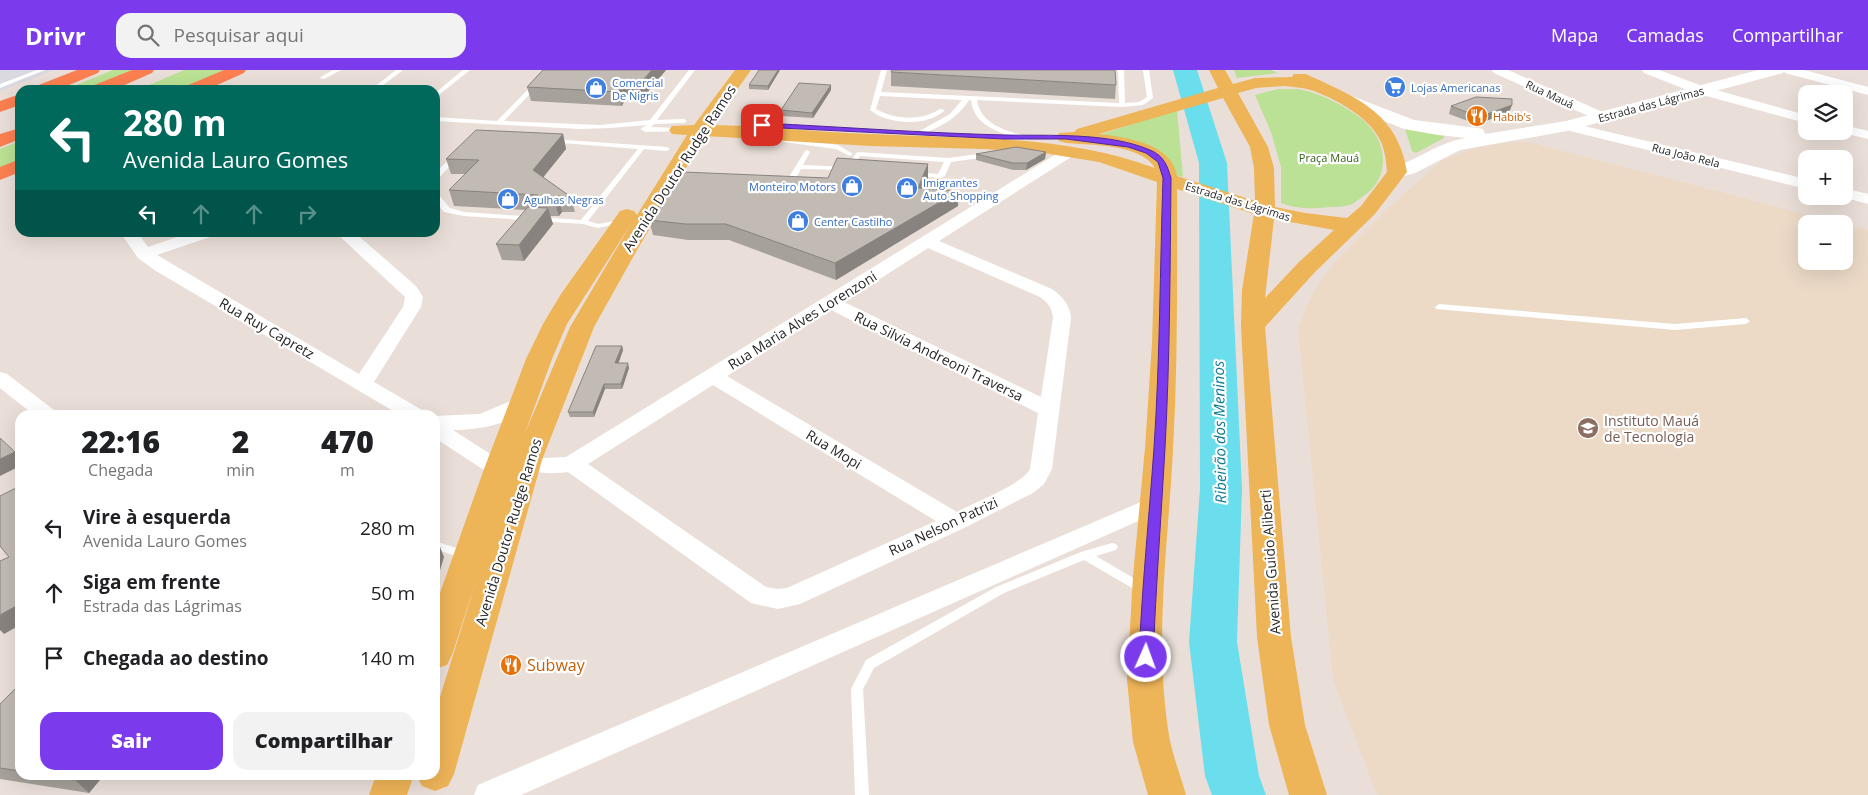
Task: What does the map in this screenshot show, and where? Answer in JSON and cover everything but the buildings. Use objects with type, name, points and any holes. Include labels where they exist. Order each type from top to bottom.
[{"type":"highway","points":[[54,85],[92,70]]},
{"type":"highway","points":[[204,85],[239,70]]},
{"type":"highway","points":[[113,85],[153,72]]},
{"type":"highway","points":[[130,85],[153,72]]},
{"type":"highway","points":[[0,107],[15,101]]},
{"type":"highway","points":[[0,131],[15,124]]},
{"type":"highway","points":[[0,141],[15,135]]},
{"type":"highway","points":[[0,174],[15,167]]},
{"type":"main road","name":"Avenida Doutor Rudge Ramos","points":[[723,70],[725,102]]},
{"type":"main road","name":"Avenida Doutor Rudge Ramos","points":[[440,754],[513,464],[522,403],[555,324],[603,233],[622,221],[679,138],[703,126],[725,102],[743,70]]},
{"type":"main road","name":"Avenida Guido Aliberti","points":[[1217,70],[1221,93],[1259,147],[1264,168],[1265,211],[1254,290],[1253,326],[1274,637],[1287,725],[1308,795]]},
{"type":"main road","points":[[1253,326],[1307,267],[1354,225],[1384,191],[1396,172],[1395,157],[1385,131],[1368,114],[1344,98],[1282,70]]},
{"type":"main road","name":"Estrada das Lágrimas","points":[[1396,172],[1454,145],[1567,126],[1777,70]]},
{"type":"main road","points":[[1068,144],[1174,107],[1255,82],[1298,82],[1316,86]]},
{"type":"main road","name":"Estrada das Lágrimas","points":[[1344,98],[1410,125],[1457,132],[1524,133]]},
{"type":"main road","points":[[725,102],[762,122],[790,131]]},
{"type":"main road","name":"Avenida Doutor Rudge Ramos","points":[[440,642],[470,557],[513,464],[582,327],[626,250],[696,105]]},
{"type":"main road","points":[[703,126],[765,132],[920,133],[1024,142]]},
{"type":"main road","points":[[679,138],[703,126],[1068,144],[1114,142],[1145,150],[1162,161],[1173,180],[1155,504],[1148,592],[1145,680],[1152,742],[1167,795]]},
{"type":"main road","points":[[679,138],[715,142],[765,132]]},
{"type":"main road","name":"Estrada das Lágrimas","points":[[1173,180],[1265,211],[1313,222],[1354,225]]},
{"type":"main road","points":[[388,795],[393,780]]},
{"type":"main road","name":"Avenida Doutor Rudge Ramos","points":[[429,795],[433,780]]},
{"type":"street","name":"Rua Mauá","points":[[1498,70],[1602,117]]},
{"type":"street","points":[[1648,70],[1700,90],[1798,117]]},
{"type":"street","points":[[1789,70],[1868,91]]},
{"type":"street","name":"Rua João Rela","points":[[1567,126],[1798,182]]},
{"type":"street","points":[[1853,131],[1868,135]]},
{"type":"street","name":"Rua Maria Alves Lorenzoni","points":[[513,464],[555,467],[572,464],[927,242],[1068,144]]},
{"type":"street","points":[[1853,195],[1868,199]]},
{"type":"street","name":"Rua Ruy Capretz","points":[[132,237],[144,254],[406,410]]},
{"type":"street","points":[[144,254],[195,237]]},
{"type":"street","points":[[349,237],[410,290],[414,297],[412,307],[363,384]]},
{"type":"street","name":"Rua Nelson Patrizi","points":[[572,464],[760,596],[778,599],[791,596],[956,522],[1025,486],[1036,479],[1041,469],[1062,318],[1061,309],[1055,300],[1033,286],[927,242]]},
{"type":"street","name":"Rua Silvia Andreoni Traversa","points":[[830,302],[1048,409]]},
{"type":"street","name":"Rua Mopi","points":[[712,376],[956,522]]},
{"type":"street","points":[[0,378],[41,410]]},
{"type":"street","points":[[440,423],[473,424],[492,420],[508,413],[522,403]]},
{"type":"street","points":[[440,430],[513,464]]},
{"type":"street","points":[[489,795],[1155,504]]},
{"type":"street","points":[[1152,742],[1154,795]]},
{"type":"lane","points":[[0,86],[42,70]]},
{"type":"lane","points":[[322,78],[338,70]]},
{"type":"lane","points":[[380,85],[400,70]]},
{"type":"lane","points":[[440,92],[467,70]]},
{"type":"lane","points":[[499,123],[550,70]]},
{"type":"lane","points":[[646,130],[692,70]]},
{"type":"lane","points":[[884,70],[873,110],[882,116],[900,119],[926,117],[942,110]]},
{"type":"lane","points":[[1121,70],[1122,105]]},
{"type":"lane","points":[[877,94],[1122,105],[1141,104],[1150,98],[1146,70]]},
{"type":"lane","points":[[920,133],[957,114],[966,99]]},
{"type":"lane","points":[[974,99],[975,110],[979,118],[1024,142]]},
{"type":"lane","points":[[440,119],[576,126],[630,125],[654,121],[679,138]]},
{"type":"lane","points":[[630,125],[679,138]]},
{"type":"lane","points":[[790,131],[783,139],[786,141],[838,147],[850,154]]},
{"type":"lane","points":[[540,141],[642,148],[679,138]]},
{"type":"lane","points":[[849,169],[858,154],[948,160],[966,159],[1024,142]]},
{"type":"lane","points":[[440,172],[464,148]]},
{"type":"lane","points":[[584,222],[642,148]]},
{"type":"lane","points":[[772,182],[782,182],[792,178],[807,152]]},
{"type":"lane","points":[[937,184],[948,160]]},
{"type":"lane","points":[[797,167],[858,170]]},
{"type":"lane","points":[[907,173],[941,176]]},
{"type":"lane","points":[[440,202],[447,210],[454,212],[584,222],[603,233]]},
{"type":"lane","points":[[1439,307],[1675,327],[1746,321]]},
{"type":"lane","points":[[440,547],[470,557]]},
{"type":"lane","points":[[862,795],[857,689],[870,664],[1000,590],[1084,555],[1112,547]]},
{"type":"lane","points":[[1084,555],[1148,592]]},
{"type":"shaded area","points":[[0,70],[55,70],[15,85],[0,91]]},
{"type":"shaded area","name":"Instituto Mauá de Tecnologia","points":[[1528,142],[1808,215],[1798,215],[1798,270],[1853,270],[1853,226],[1868,230],[1868,795],[1377,795],[1333,680],[1298,329],[1313,292],[1336,260],[1386,210],[1442,160],[1478,147],[1502,143]]},
{"type":"green space","points":[[113,70],[135,70],[98,85],[76,85]]},
{"type":"green space","points":[[184,70],[228,70],[195,85],[150,85]]},
{"type":"green space","points":[[1234,70],[1271,70],[1278,73],[1237,78]]},
{"type":"green space","name":"Praça Mauá","points":[[1278,89],[1297,89],[1317,94],[1349,110],[1367,124],[1378,140],[1383,158],[1380,176],[1370,191],[1354,203],[1342,207],[1305,208],[1281,203],[1281,167],[1271,132],[1255,95]]},
{"type":"green space","points":[[1177,110],[1183,177],[1176,175],[1173,167],[1096,136]]},
{"type":"green space","points":[[1404,126],[1444,135],[1444,138],[1416,153],[1412,151]]},
{"type":"green space","points":[[15,143],[15,162],[0,169],[0,149]]},
{"type":"waterway","name":"Ribeirão dos Meninos","points":[[1185,70],[1213,163],[1221,489],[1213,642],[1232,776],[1239,795]]},
{"type":"place","name":"Lojas Americanas","points":[[1395,87]]},
{"type":"place","name":"Comercial De Nigris","points":[[596,88]]},
{"type":"place","name":"Habib's","points":[[1477,116]]},
{"type":"place","name":"Monteiro Motors","points":[[852,186]]},
{"type":"place","name":"Imigrantes Auto Shopping","points":[[907,188]]},
{"type":"place","name":"Agulhas Negras","points":[[508,199]]},
{"type":"place","name":"Center Castilho","points":[[798,221]]},
{"type":"place","name":"Instituto Mauá de Tecnologia","points":[[1588,428]]},
{"type":"place","name":"Subway","points":[[511,665]]},
{"type":"route","points":[[762,125],[1004,137],[1066,137],[1129,145],[1149,152],[1162,161],[1167,173],[1164,343],[1159,448],[1149,576],[1146,657]]}]
